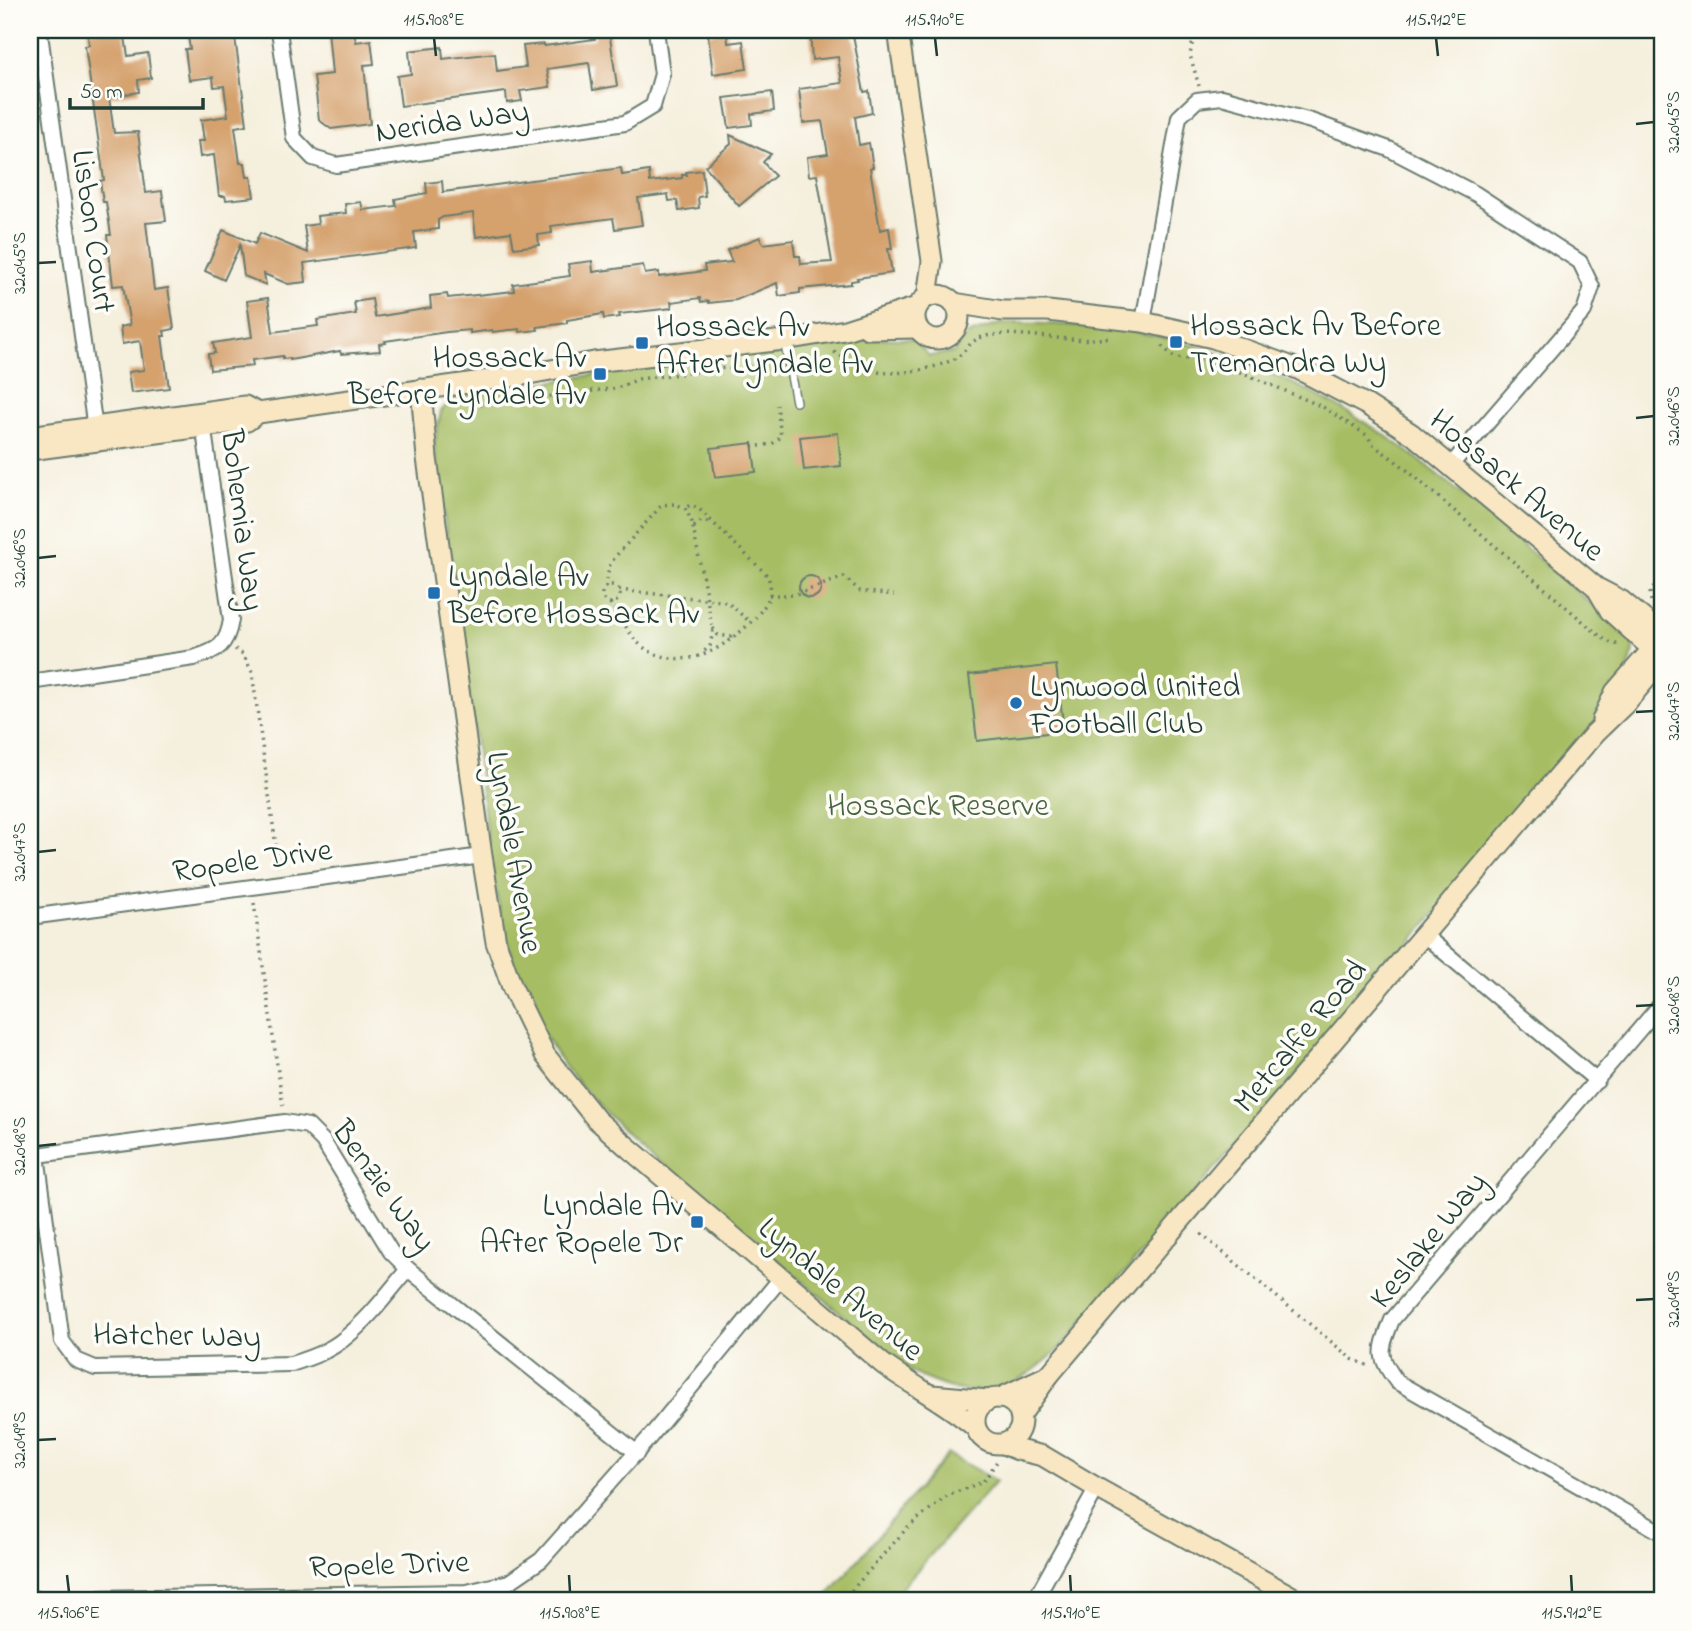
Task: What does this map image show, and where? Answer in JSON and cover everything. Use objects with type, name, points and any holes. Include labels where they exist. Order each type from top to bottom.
[{"type":"street","name":"Lisbon Court","points":[[35,30],[41,41],[95,434]]},
{"type":"street","name":"Nerida Way","points":[[279,30],[295,138],[313,158],[336,165],[625,123],[653,106],[662,74],[656,30]]},
{"type":"street","points":[[898,30],[932,261],[959,313],[958,325]]},
{"type":"street","points":[[1143,322],[1179,117],[1196,100],[1222,97],[1311,121],[1389,149],[1476,194],[1580,262],[1592,287],[1584,311],[1451,465]]},
{"type":"street","points":[[917,328],[915,321],[932,261]]},
{"type":"street","name":"Hossack Avenue","points":[[845,330],[941,296],[1003,311],[1048,311],[1143,322],[1213,338],[1298,369],[1367,405],[1451,465],[1597,588],[1610,611],[1639,625],[1660,648]]},
{"type":"street","name":"Hossack Avenue","points":[[30,436],[95,434],[203,420],[247,421],[258,413],[518,376],[594,362],[784,340],[845,330],[917,328],[922,334],[936,340],[950,336],[958,325],[1003,311]]},
{"type":"street","name":"Lyndale Avenue","points":[[421,389],[427,458],[496,942],[512,987],[545,1055],[596,1119],[883,1364],[975,1427],[983,1439],[1006,1453],[1018,1450],[1044,1456],[1300,1601]]},
{"type":"street","name":"Bohemia Way","points":[[30,681],[194,659],[211,653],[229,636],[231,620],[203,420]]},
{"type":"street","name":"Hossack Avenue","points":[[30,450],[95,434]]},
{"type":"street","name":"Metcalfe Road","points":[[1020,1420],[1049,1375],[1595,733],[1624,705],[1660,648]]},
{"type":"street","name":"Ropele Drive","points":[[30,917],[482,856]]},
{"type":"street","points":[[1424,934],[1597,1082]]},
{"type":"street","name":"Keslake Way","points":[[1383,1363],[1382,1346],[1391,1320],[1662,1003]]},
{"type":"street","name":"Benzie Way","points":[[33,1155],[285,1122],[308,1126],[323,1142],[391,1252],[408,1269],[636,1453]]},
{"type":"street","name":"Hatcher Way","points":[[33,1155],[62,1341],[76,1360],[95,1368],[291,1364],[319,1354],[344,1340],[408,1269]]},
{"type":"street","name":"Ropele Drive","points":[[30,1600],[467,1592],[509,1581],[541,1560],[636,1453],[781,1278]]},
{"type":"street","points":[[1383,1363],[1397,1382],[1662,1533]]},
{"type":"street","name":"Metcalfe Road","points":[[994,1399],[1049,1375]]},
{"type":"street","name":"Lyndale Avenue","points":[[931,1395],[994,1399],[1013,1404],[1020,1420],[1044,1456]]},
{"type":"street","points":[[975,1427],[978,1409],[994,1399]]},
{"type":"street","points":[[1006,1453],[1020,1420]]},
{"type":"street","points":[[1034,1601],[1097,1488]]},
{"type":"lane","points":[[784,340],[796,402]]},
{"type":"path","points":[[1195,30],[1190,55],[1202,98]]},
{"type":"path","points":[[827,350],[861,367],[892,373],[912,371],[953,360],[968,344],[985,336],[1012,334],[1096,339],[1117,336]]},
{"type":"path","points":[[1160,344],[1175,358],[1203,360],[1243,373],[1323,407],[1368,436],[1379,450],[1429,489],[1601,637],[1613,644],[1618,644],[1639,625],[1651,607],[1650,591],[1662,576]]},
{"type":"path","points":[[481,405],[617,387],[639,379],[725,368],[741,370],[758,360]]},
{"type":"path","points":[[752,447],[772,444],[781,437],[777,405]]},
{"type":"path","points":[[685,508],[690,505],[698,508],[768,576],[769,595],[750,622],[712,652],[697,657],[669,658],[647,650],[628,632],[618,612],[603,595],[614,557],[662,505],[675,504],[685,508],[693,528],[712,626],[710,646],[697,657]]},
{"type":"path","points":[[693,528],[701,521],[713,524]]},
{"type":"path","points":[[609,573],[616,588],[618,612]]},
{"type":"path","points":[[769,595],[793,595],[844,577],[860,591],[894,595]]},
{"type":"path","points":[[606,587],[728,603],[750,622]]},
{"type":"path","points":[[610,603],[631,592]]},
{"type":"path","points":[[712,626],[718,635],[735,636]]},
{"type":"path","points":[[224,642],[243,654],[252,673],[281,883]]},
{"type":"path","points":[[252,887],[285,1122]]},
{"type":"path","points":[[1201,1234],[1353,1359],[1371,1367],[1383,1363]]},
{"type":"path","points":[[842,1601],[908,1527],[948,1495],[983,1482],[1006,1453]]},
{"type":"green space","name":"Hossack Reserve","points":[[1002,323],[1089,326],[1176,341],[1248,364],[1319,396],[1384,435],[1439,475],[1620,627],[1631,640],[1633,649],[1627,673],[1593,731],[1059,1349],[1023,1377],[1006,1386],[990,1391],[972,1391],[954,1389],[911,1372],[638,1143],[583,1089],[543,1032],[524,992],[499,907],[434,446],[441,411],[455,397],[729,353],[863,338],[914,339],[929,356],[954,352],[967,335]]},
{"type":"green space","points":[[948,1454],[996,1481],[890,1601],[823,1601]]},
{"type":"building","points":[[87,30],[124,30],[128,56],[148,53],[151,78],[138,80],[139,92],[109,97],[114,133],[138,132],[146,193],[162,191],[166,221],[146,223],[154,290],[168,288],[174,329],[164,331],[165,336],[162,336],[169,388],[131,393],[128,372],[144,370],[140,341],[122,344],[120,327],[130,325],[123,285],[113,286],[107,235],[111,235],[100,181],[104,180],[85,46],[89,45]]},
{"type":"building","points":[[187,30],[234,30],[247,125],[235,127],[240,163],[245,163],[247,177],[251,177],[254,197],[226,200],[225,196],[219,196],[214,155],[200,157],[198,141],[204,141],[201,120],[228,116],[224,86],[214,87],[213,77],[189,80],[185,49],[190,49]]},
{"type":"building","points":[[328,30],[354,30],[356,42],[371,40],[374,64],[364,65],[370,124],[331,129],[319,120],[314,76],[332,74]]},
{"type":"building","points":[[594,30],[609,30],[617,86],[593,90],[589,63],[547,69],[550,87],[520,91],[522,101],[507,103],[506,92],[401,106],[397,76],[411,74],[409,51],[442,47],[443,59],[495,53],[497,71],[526,67],[523,46],[595,39]]},
{"type":"building","points":[[810,30],[852,30],[864,92],[869,91],[872,113],[855,117],[859,145],[869,143],[873,167],[870,168],[880,230],[889,228],[892,249],[888,249],[892,273],[857,278],[858,280],[851,281],[851,284],[800,289],[800,293],[779,296],[777,283],[736,300],[709,303],[701,302],[700,298],[671,302],[672,308],[619,314],[620,317],[604,319],[603,314],[537,327],[538,330],[447,332],[385,341],[386,343],[379,344],[380,351],[341,354],[340,351],[290,360],[283,359],[283,356],[252,360],[253,366],[210,370],[208,354],[215,353],[213,343],[252,337],[247,301],[268,298],[273,332],[318,326],[317,320],[356,314],[354,302],[372,299],[375,317],[431,308],[430,296],[447,294],[448,298],[514,291],[513,284],[570,276],[568,264],[592,261],[593,272],[643,265],[645,274],[659,272],[659,277],[705,271],[704,265],[732,262],[727,250],[760,237],[763,244],[793,240],[795,256],[800,256],[801,264],[832,262],[817,175],[809,176],[807,157],[828,154],[822,121],[803,123],[799,89],[842,83],[838,57],[812,60]]},
{"type":"building","points":[[727,32],[728,43],[743,41],[747,69],[713,74],[708,34]]},
{"type":"building","points":[[772,92],[774,111],[751,114],[752,125],[729,128],[724,98]]},
{"type":"building","points":[[730,135],[771,154],[763,162],[775,176],[739,206],[705,166],[731,144]]},
{"type":"building","points":[[621,168],[622,175],[649,171],[650,182],[682,178],[682,175],[687,175],[686,172],[702,170],[705,196],[698,197],[699,208],[679,211],[677,200],[669,201],[668,194],[638,198],[642,225],[615,229],[613,218],[551,226],[552,233],[538,235],[539,245],[514,248],[511,232],[476,237],[473,213],[443,217],[438,220],[438,229],[414,232],[416,248],[304,263],[306,282],[288,284],[264,274],[266,285],[244,276],[240,245],[224,280],[205,271],[223,230],[255,244],[260,233],[308,253],[304,226],[318,224],[317,216],[346,213],[345,204],[361,202],[363,210],[396,206],[395,199],[427,193],[426,183],[442,181],[443,192]]},
{"type":"building","points":[[838,433],[841,466],[804,470],[800,437]]},
{"type":"building","points":[[752,443],[756,472],[715,477],[711,448]]},
{"type":"building","points":[[810,576],[818,579],[821,587],[818,595],[810,598],[802,595],[799,587],[802,579]]},
{"type":"building","name":"Lynwood United Football Club","points":[[1056,665],[1064,731],[977,741],[969,675]]},
{"type":"place","name":"Hossack Av Before Tremandra Wy","points":[[1176,342]]},
{"type":"place","name":"Hossack Av After Lyndale Av","points":[[642,343]]},
{"type":"place","name":"Hossack Av Before Lyndale Av","points":[[600,374]]},
{"type":"place","name":"Lyndale Av Before Hossack Av","points":[[434,593]]},
{"type":"place","name":"Lynwood United Football Club","points":[[1016,703]]},
{"type":"place","name":"Lyndale Av After Ropele Dr","points":[[697,1222]]}]
